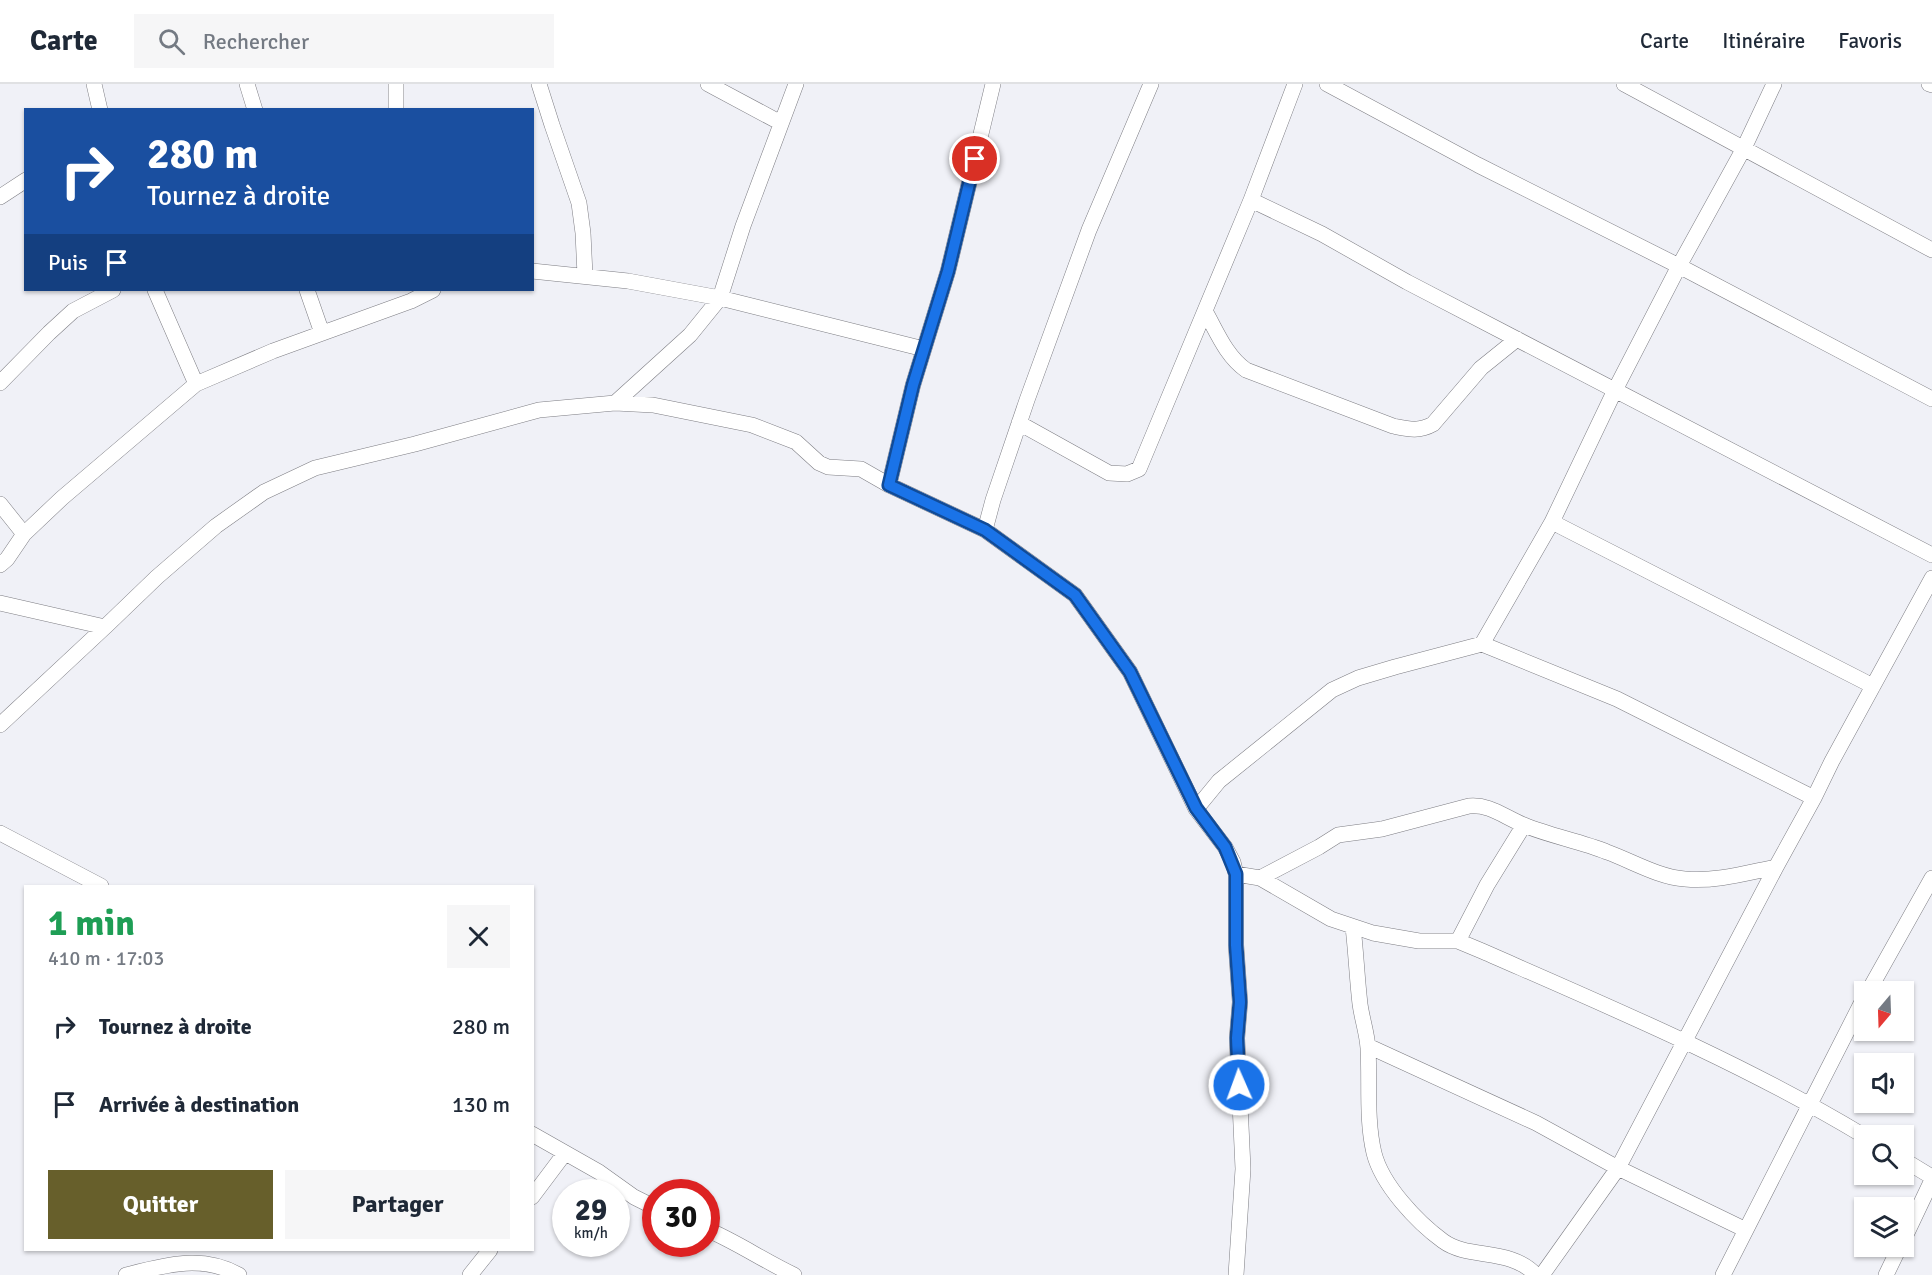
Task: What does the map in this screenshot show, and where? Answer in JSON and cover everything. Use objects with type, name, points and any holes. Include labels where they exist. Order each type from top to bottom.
[{"type":"street","points":[[94,84],[100,108]]},
{"type":"street","points":[[247,84],[254,108]]},
{"type":"street","points":[[396,84],[396,108]]},
{"type":"street","points":[[539,84],[579,204],[585,275]]},
{"type":"street","points":[[708,84],[781,123]]},
{"type":"street","points":[[615,403],[690,335],[720,298],[743,226],[796,84]]},
{"type":"street","points":[[889,485],[913,385],[948,271],[993,84]]},
{"type":"street","points":[[985,530],[1019,423],[1089,230],[1150,84]]},
{"type":"street","points":[[1019,423],[1109,473],[1127,474],[1139,469],[1251,200],[1295,84]]},
{"type":"street","points":[[1327,84],[1478,165],[1679,266],[1932,399]]},
{"type":"street","points":[[1624,84],[1932,250]]},
{"type":"street","points":[[1482,644],[1552,522],[1615,390],[1743,148],[1774,84]]},
{"type":"street","points":[[0,197],[24,181]]},
{"type":"street","points":[[1251,200],[1322,234],[1407,282],[1932,555]]},
{"type":"street","points":[[534,271],[585,275],[720,298],[924,349]]},
{"type":"street","points":[[0,383],[73,311],[111,291]]},
{"type":"street","points":[[155,291],[196,384]]},
{"type":"street","points":[[308,291],[322,333]]},
{"type":"street","points":[[0,566],[8,559],[24,534],[62,498],[196,384],[273,351],[411,301],[431,291]]},
{"type":"street","points":[[1205,311],[1226,350],[1235,362],[1246,370],[1393,426],[1415,430],[1433,424],[1481,368],[1517,339]]},
{"type":"street","points":[[0,725],[157,577],[216,526],[264,492],[315,468],[415,444],[539,410],[615,403],[653,405],[752,425],[796,442],[819,463],[828,467],[861,469],[889,485],[985,530],[1075,595],[1130,672],[1196,808],[1225,847],[1236,874],[1236,945],[1240,1002],[1237,1038],[1243,1169],[1236,1275]]},
{"type":"street","points":[[0,504],[24,534]]},
{"type":"street","points":[[1552,522],[1873,686]]},
{"type":"street","points":[[1542,1275],[1618,1168],[1832,761],[1932,578]]},
{"type":"street","points":[[0,603],[105,627]]},
{"type":"street","points":[[1196,808],[1219,781],[1332,690],[1358,678],[1482,644],[1617,699],[1814,798]]},
{"type":"street","points":[[1260,878],[1338,835],[1382,829],[1468,806],[1487,806],[1524,825],[1683,879],[1705,880],[1776,867]]},
{"type":"street","points":[[1458,941],[1487,885],[1524,825]]},
{"type":"street","points":[[0,833],[99,885]]},
{"type":"street","points":[[1236,874],[1260,878],[1331,919],[1353,927],[1419,941],[1458,941],[1685,1041],[1811,1104],[1854,1130]]},
{"type":"street","points":[[1874,981],[1932,878]]},
{"type":"street","points":[[1353,927],[1360,1004],[1368,1047],[1370,1120],[1374,1154],[1385,1179],[1409,1210],[1444,1242],[1456,1248],[1506,1257],[1536,1275]]},
{"type":"street","points":[[1723,1275],[1854,1018]]},
{"type":"street","points":[[1368,1047],[1536,1123],[1618,1168],[1746,1230]]},
{"type":"street","points":[[534,1135],[600,1172],[642,1201]]},
{"type":"street","points":[[534,1194],[565,1153]]},
{"type":"street","points":[[1914,1166],[1932,1178],[1914,1217]]},
{"type":"street","points":[[720,1236],[794,1275]]},
{"type":"street","points":[[470,1275],[489,1251]]},
{"type":"street","points":[[1886,1275],[1895,1257]]},
{"type":"street","points":[[126,1275],[167,1265],[206,1262],[239,1275]]},
{"type":"route","points":[[975,159],[948,271],[913,385],[889,485],[985,530],[1075,595],[1130,672],[1196,808],[1225,847],[1233,862],[1236,874],[1236,945],[1240,1002],[1237,1038],[1239,1085]]}]
